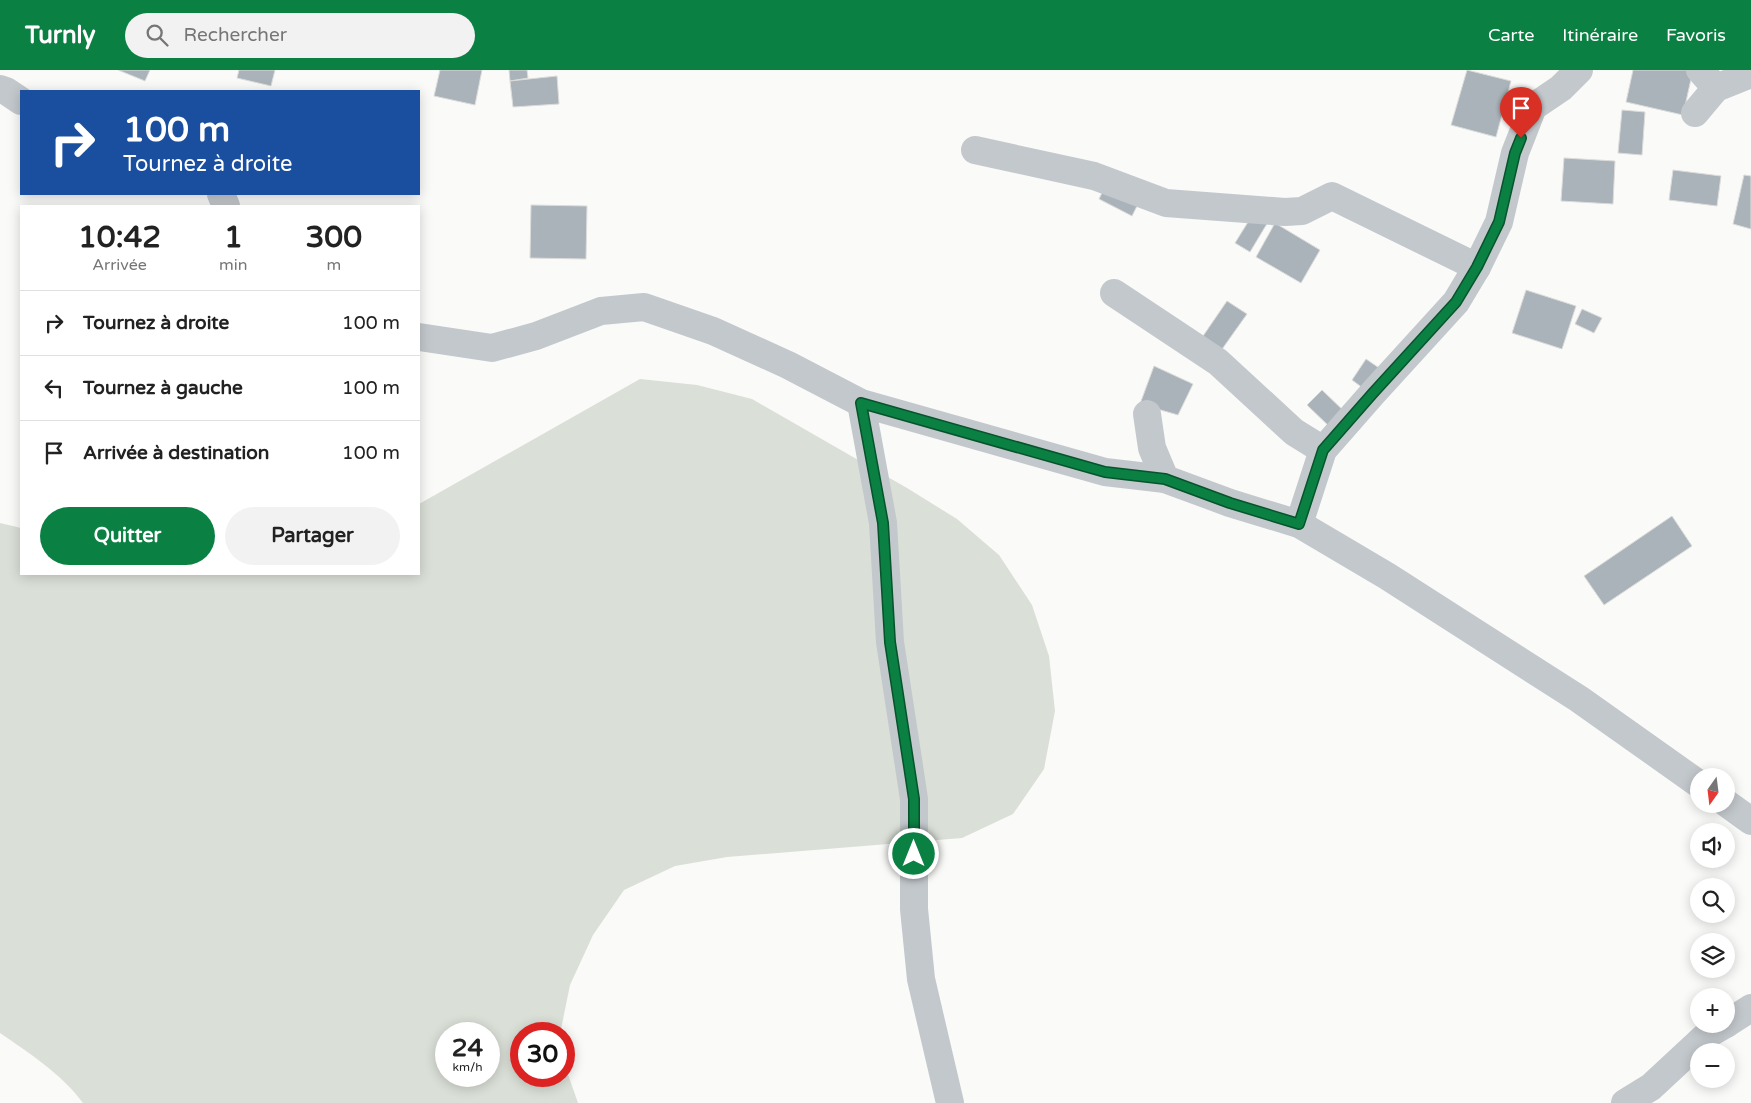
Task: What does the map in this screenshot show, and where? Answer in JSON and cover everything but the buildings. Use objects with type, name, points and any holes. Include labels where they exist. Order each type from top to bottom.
[{"type":"street","points":[[1299,524],[1323,450],[1456,302],[1477,267],[1499,222],[1515,153],[1533,107],[1561,88],[1579,70]]},
{"type":"street","points":[[1694,113],[1708,79],[1751,74]]},
{"type":"street","points":[[0,89],[20,100]]},
{"type":"street","points":[[975,150],[1094,176],[1166,203],[1285,212],[1302,211],[1332,196],[1477,267]]},
{"type":"street","points":[[1114,292],[1218,362],[1294,432],[1323,450]]},
{"type":"street","points":[[420,337],[492,348],[536,336],[601,311],[644,308],[713,331],[788,365],[861,403],[1105,472],[1165,479],[1230,503],[1299,524],[1388,576],[1571,694],[1690,778]]},
{"type":"street","points":[[861,403],[883,523],[890,642],[914,799],[914,909],[922,979],[950,1103]]},
{"type":"street","points":[[1147,414],[1152,448],[1165,479]]},
{"type":"street","points":[[1735,809],[1751,821]]},
{"type":"street","points":[[1735,1018],[1751,1008]]},
{"type":"street","points":[[1625,1103],[1651,1087],[1710,1033]]},
{"type":"shaded area","points":[[640,379],[697,385],[752,399],[907,488],[957,519],[999,555],[1032,605],[1049,656],[1055,711],[1044,769],[1013,814],[962,838],[727,857],[675,866],[624,890],[593,935],[570,985],[562,1022],[510,1022],[510,1087],[572,1087],[578,1103],[83,1103],[75,1092],[55,1073],[0,1033],[0,523],[20,528],[20,575],[420,575],[420,503]]},
{"type":"route","points":[[914,854],[914,799],[890,642],[883,523],[861,403],[1105,472],[1165,479],[1230,503],[1299,524],[1323,450],[1456,302],[1477,267],[1499,222],[1515,153],[1521,138]]}]
